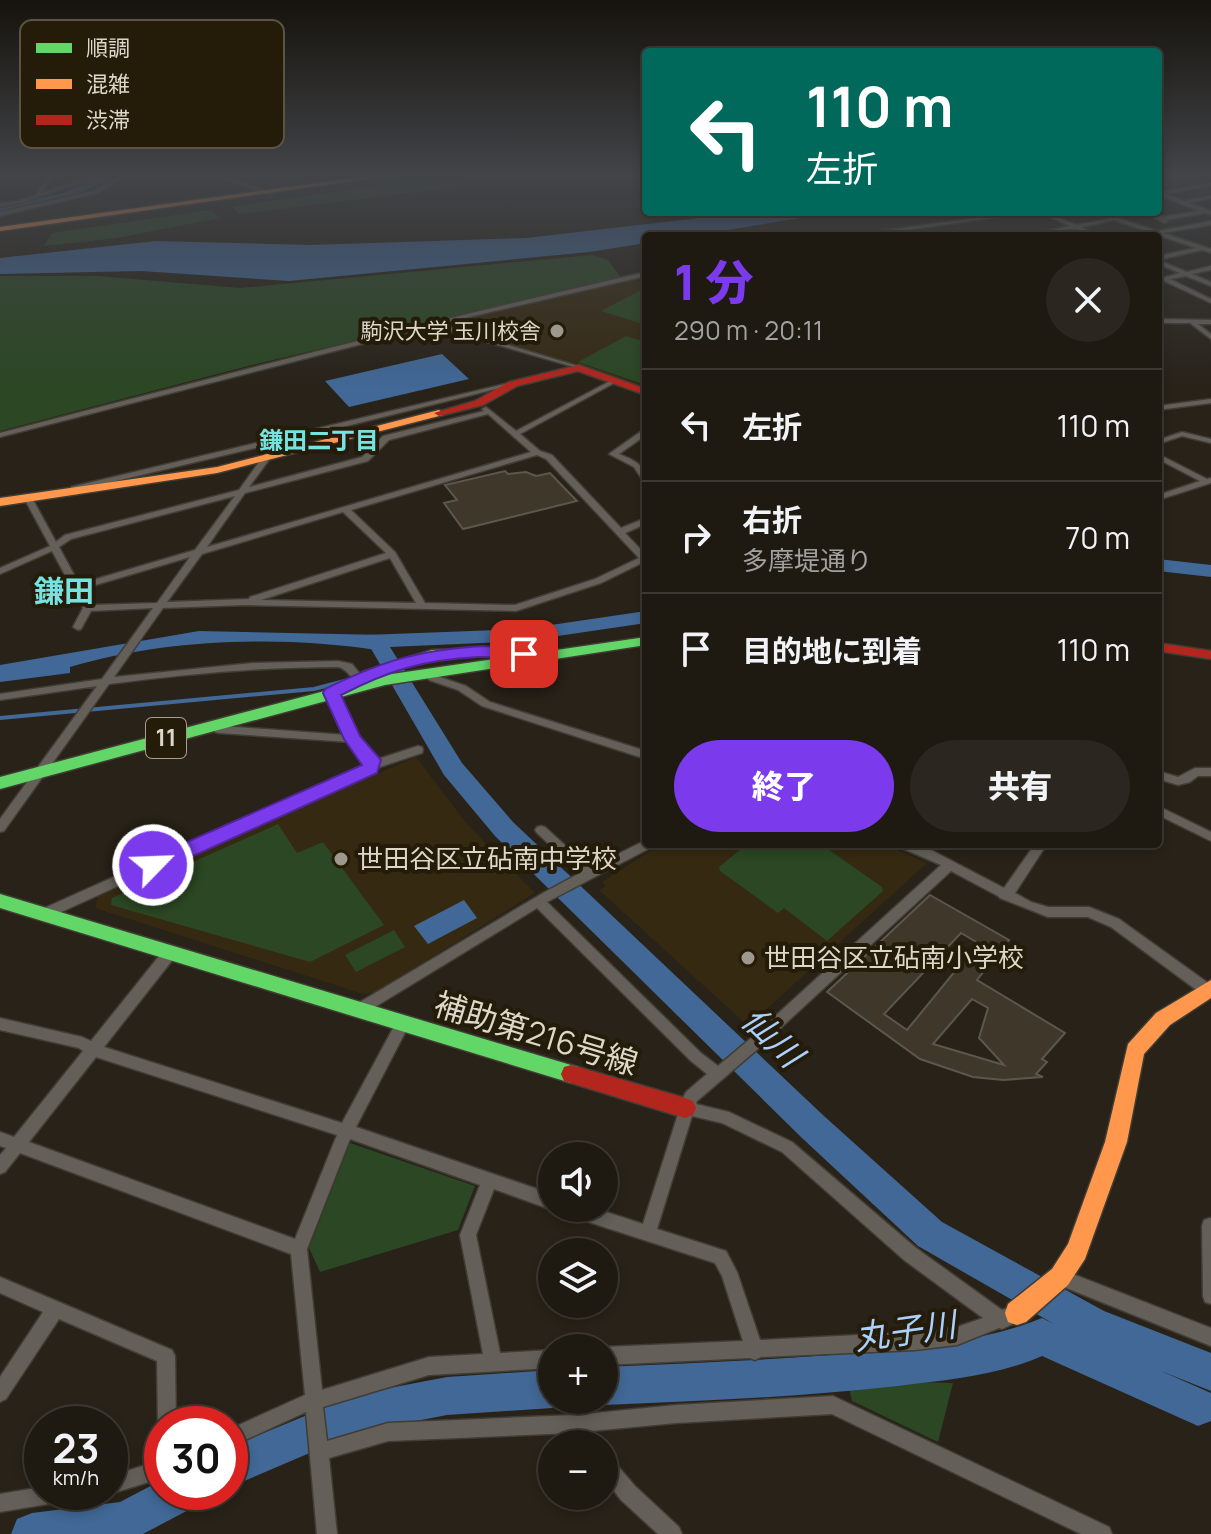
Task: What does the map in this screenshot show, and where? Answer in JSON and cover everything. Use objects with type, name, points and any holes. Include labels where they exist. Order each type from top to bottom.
[{"type":"street","points":[[1194,245],[1203,248]]},
{"type":"street","points":[[1162,259],[1211,248]]},
{"type":"street","points":[[1162,262],[1211,284]]},
{"type":"street","points":[[1211,268],[1164,279],[1211,301]]},
{"type":"street","points":[[0,435],[429,324],[642,275]]},
{"type":"street","points":[[630,277],[642,281]]},
{"type":"street","points":[[1162,321],[1211,322]]},
{"type":"street","points":[[1192,321],[1211,337]]},
{"type":"street","points":[[429,324],[579,368],[642,391]]},
{"type":"street","points":[[55,494],[579,368]]},
{"type":"street","points":[[515,434],[614,381]]},
{"type":"street","points":[[0,571],[54,547],[68,537],[365,459],[386,438],[484,407],[513,384]]},
{"type":"street","points":[[1162,407],[1211,401]]},
{"type":"street","points":[[484,407],[537,453],[549,457],[642,555]]},
{"type":"street","points":[[10,500],[217,470],[484,407]]},
{"type":"street","points":[[1162,441],[1182,434],[1211,441]]},
{"type":"street","points":[[642,435],[613,454],[637,465],[642,473]]},
{"type":"street","points":[[0,828],[279,440]]},
{"type":"street","points":[[78,587],[537,453]]},
{"type":"street","points":[[1162,458],[1208,480]]},
{"type":"street","points":[[1162,497],[1208,480]]},
{"type":"street","points":[[10,500],[54,547],[88,608]]},
{"type":"street","points":[[346,510],[392,554],[422,606]]},
{"type":"street","points":[[619,532],[642,523]]},
{"type":"street","points":[[245,602],[392,554]]},
{"type":"street","points":[[88,608],[245,602],[516,608],[598,581],[642,559]]},
{"type":"street","points":[[78,627],[88,608]]},
{"type":"street","name":"11","points":[[331,693],[359,679],[417,669],[545,656],[642,642]]},
{"type":"street","points":[[1162,648],[1211,655]]},
{"type":"street","name":"11","points":[[0,783],[385,680],[417,669],[432,654],[484,651],[545,656]]},
{"type":"street","points":[[0,697],[185,669],[345,664],[359,679]]},
{"type":"street","points":[[417,669],[462,688],[486,704],[642,754]]},
{"type":"street","points":[[331,693],[353,739],[373,765]]},
{"type":"street","points":[[217,724],[219,729],[353,739]]},
{"type":"street","points":[[44,914],[373,765],[418,750]]},
{"type":"street","points":[[1162,777],[1177,783],[1185,782],[1195,772],[1211,772]]},
{"type":"street","points":[[1162,812],[1211,837]]},
{"type":"street","points":[[541,830],[586,877]]},
{"type":"street","points":[[360,1009],[543,899],[642,847]]},
{"type":"street","points":[[1004,895],[1038,848]]},
{"type":"street","points":[[618,1356],[755,1351],[957,1336],[1009,1317],[1060,1277],[1077,1251],[1116,1142],[1135,1050],[1163,1019],[1209,989],[1115,923],[1089,912],[1048,912],[1004,895],[950,864],[932,849]]},
{"type":"street","points":[[648,1233],[685,1108],[691,1097],[755,1043],[950,864]]},
{"type":"street","points":[[543,899],[696,1057],[721,1071]]},
{"type":"street","name":"補助第216号線","points":[[0,901],[732,1120],[787,1147],[910,1254],[1009,1317]]},
{"type":"street","points":[[0,1167],[169,954]]},
{"type":"street","points":[[327,1534],[299,1249],[346,1131],[403,1023]]},
{"type":"street","points":[[0,1024],[82,1043],[94,1050],[346,1131],[538,1198]]},
{"type":"street","points":[[0,1139],[299,1249]]},
{"type":"street","points":[[489,1182],[468,1235],[493,1362]]},
{"type":"street","points":[[614,1222],[720,1257],[755,1351]]},
{"type":"street","points":[[1210,1226],[1211,1296]]},
{"type":"street","points":[[1060,1277],[1211,1337]]},
{"type":"street","points":[[0,1285],[166,1356],[167,1406]]},
{"type":"street","points":[[0,1393],[55,1309]]},
{"type":"street","points":[[248,1430],[314,1400],[429,1366],[538,1360]]},
{"type":"street","points":[[319,1452],[388,1432],[575,1424],[676,1414],[833,1405],[1102,1534]]},
{"type":"street","points":[[575,1424],[579,1430]]},
{"type":"street","points":[[618,1480],[672,1534]]},
{"type":"street","points":[[0,1503],[24,1499]]},
{"type":"shaded area","name":"駒沢大学 玉川校舎","points":[[630,279],[642,282],[642,386],[445,326],[457,323],[454,320]]},
{"type":"shaded area","name":"世田谷区立砧南中学校","points":[[416,757],[467,824],[535,893],[374,993],[363,994],[95,908],[98,895]]},
{"type":"shaded area","name":"世田谷区立砧南小学校","points":[[655,848],[893,848],[927,863],[748,1026],[599,890],[606,886],[602,882]]},
{"type":"green space","points":[[592,255],[608,260],[621,278],[248,366],[0,431],[0,276],[98,276],[240,288]]},
{"type":"green space","points":[[642,290],[642,324],[601,311]]},
{"type":"green space","points":[[626,336],[642,341],[642,384],[578,362]]},
{"type":"green space","points":[[278,824],[297,853],[323,842],[384,925],[310,962],[111,905],[112,898]]},
{"type":"green space","points":[[742,848],[826,848],[882,887],[883,891],[827,941],[784,908],[778,913],[720,871],[719,867]]},
{"type":"green space","points":[[394,930],[405,947],[356,972],[345,955]]},
{"type":"green space","points":[[350,1143],[475,1186],[458,1230],[320,1272],[309,1248]]},
{"type":"green space","points":[[847,1380],[953,1383],[938,1442],[852,1401]]},
{"type":"water","points":[[123,245],[636,245],[589,252],[289,281],[141,271],[0,274],[0,258]]},
{"type":"water","points":[[442,354],[469,379],[349,407],[325,381]]},
{"type":"water","points":[[199,631],[384,635],[376,650],[301,642],[182,645],[143,650],[70,667],[70,673],[0,682],[0,665]]},
{"type":"water","points":[[464,900],[477,918],[428,944],[414,926]]},
{"type":"building","points":[[505,471],[508,474],[526,472],[536,476],[550,473],[577,501],[463,529],[444,503],[457,500],[445,485]]},
{"type":"building","points":[[930,895],[1009,940],[977,980],[1065,1033],[1042,1059],[1047,1062],[1036,1074],[1043,1077],[1003,1080],[973,1077],[920,1059],[827,992]],"holes":[[[961,933],[978,943],[907,1030],[884,1014]],[[972,999],[988,1008],[979,1038],[1004,1065],[933,1044]]]},
{"type":"waterway","points":[[1162,565],[1211,571]]},
{"type":"waterway","points":[[366,641],[524,635],[642,618]]},
{"type":"waterway","name":"仙川","points":[[377,642],[453,769],[504,829],[813,1127],[930,1234],[1093,1325],[1211,1372]]},
{"type":"waterway","points":[[0,718],[314,689],[356,678]]},
{"type":"waterway","name":"丸子川","points":[[618,1385],[821,1376],[960,1360],[1022,1346],[1042,1337],[1198,1407]]},
{"type":"waterway","name":"丸子川","points":[[248,1459],[358,1413],[447,1396],[538,1390]]},
{"type":"waterway","name":"丸子川","points":[[32,1534],[123,1522],[147,1510]]},
{"type":"traffic: fast","points":[[0,783],[385,680],[642,642]]},
{"type":"traffic: fast","points":[[367,675],[432,654],[494,652]]},
{"type":"traffic: fast","points":[[0,901],[571,1074]]},
{"type":"traffic: slow","points":[[0,502],[217,470],[439,413]]},
{"type":"traffic: slow","points":[[1017,1313],[1060,1277],[1077,1251],[1116,1142],[1135,1050],[1163,1019],[1211,988]]},
{"type":"traffic: jam","points":[[439,413],[479,403],[513,384],[579,368],[642,391]]},
{"type":"traffic: jam","points":[[1162,648],[1211,655]]},
{"type":"traffic: jam","points":[[571,1074],[685,1108]]},
{"type":"place","name":"駒沢大学 玉川校舎","points":[[557,331]]},
{"type":"place","name":"世田谷区立砧南中学校","points":[[341,859]]},
{"type":"place","name":"世田谷区立砧南小学校","points":[[748,958]]},
{"type":"district","name":"鎌田二丁目","points":[[319,441]]},
{"type":"district","name":"鎌田","points":[[64,592]]},
{"type":"route","points":[[153,865],[370,768],[372,760],[353,739],[331,693],[375,671],[432,654],[484,651],[524,654]]}]
